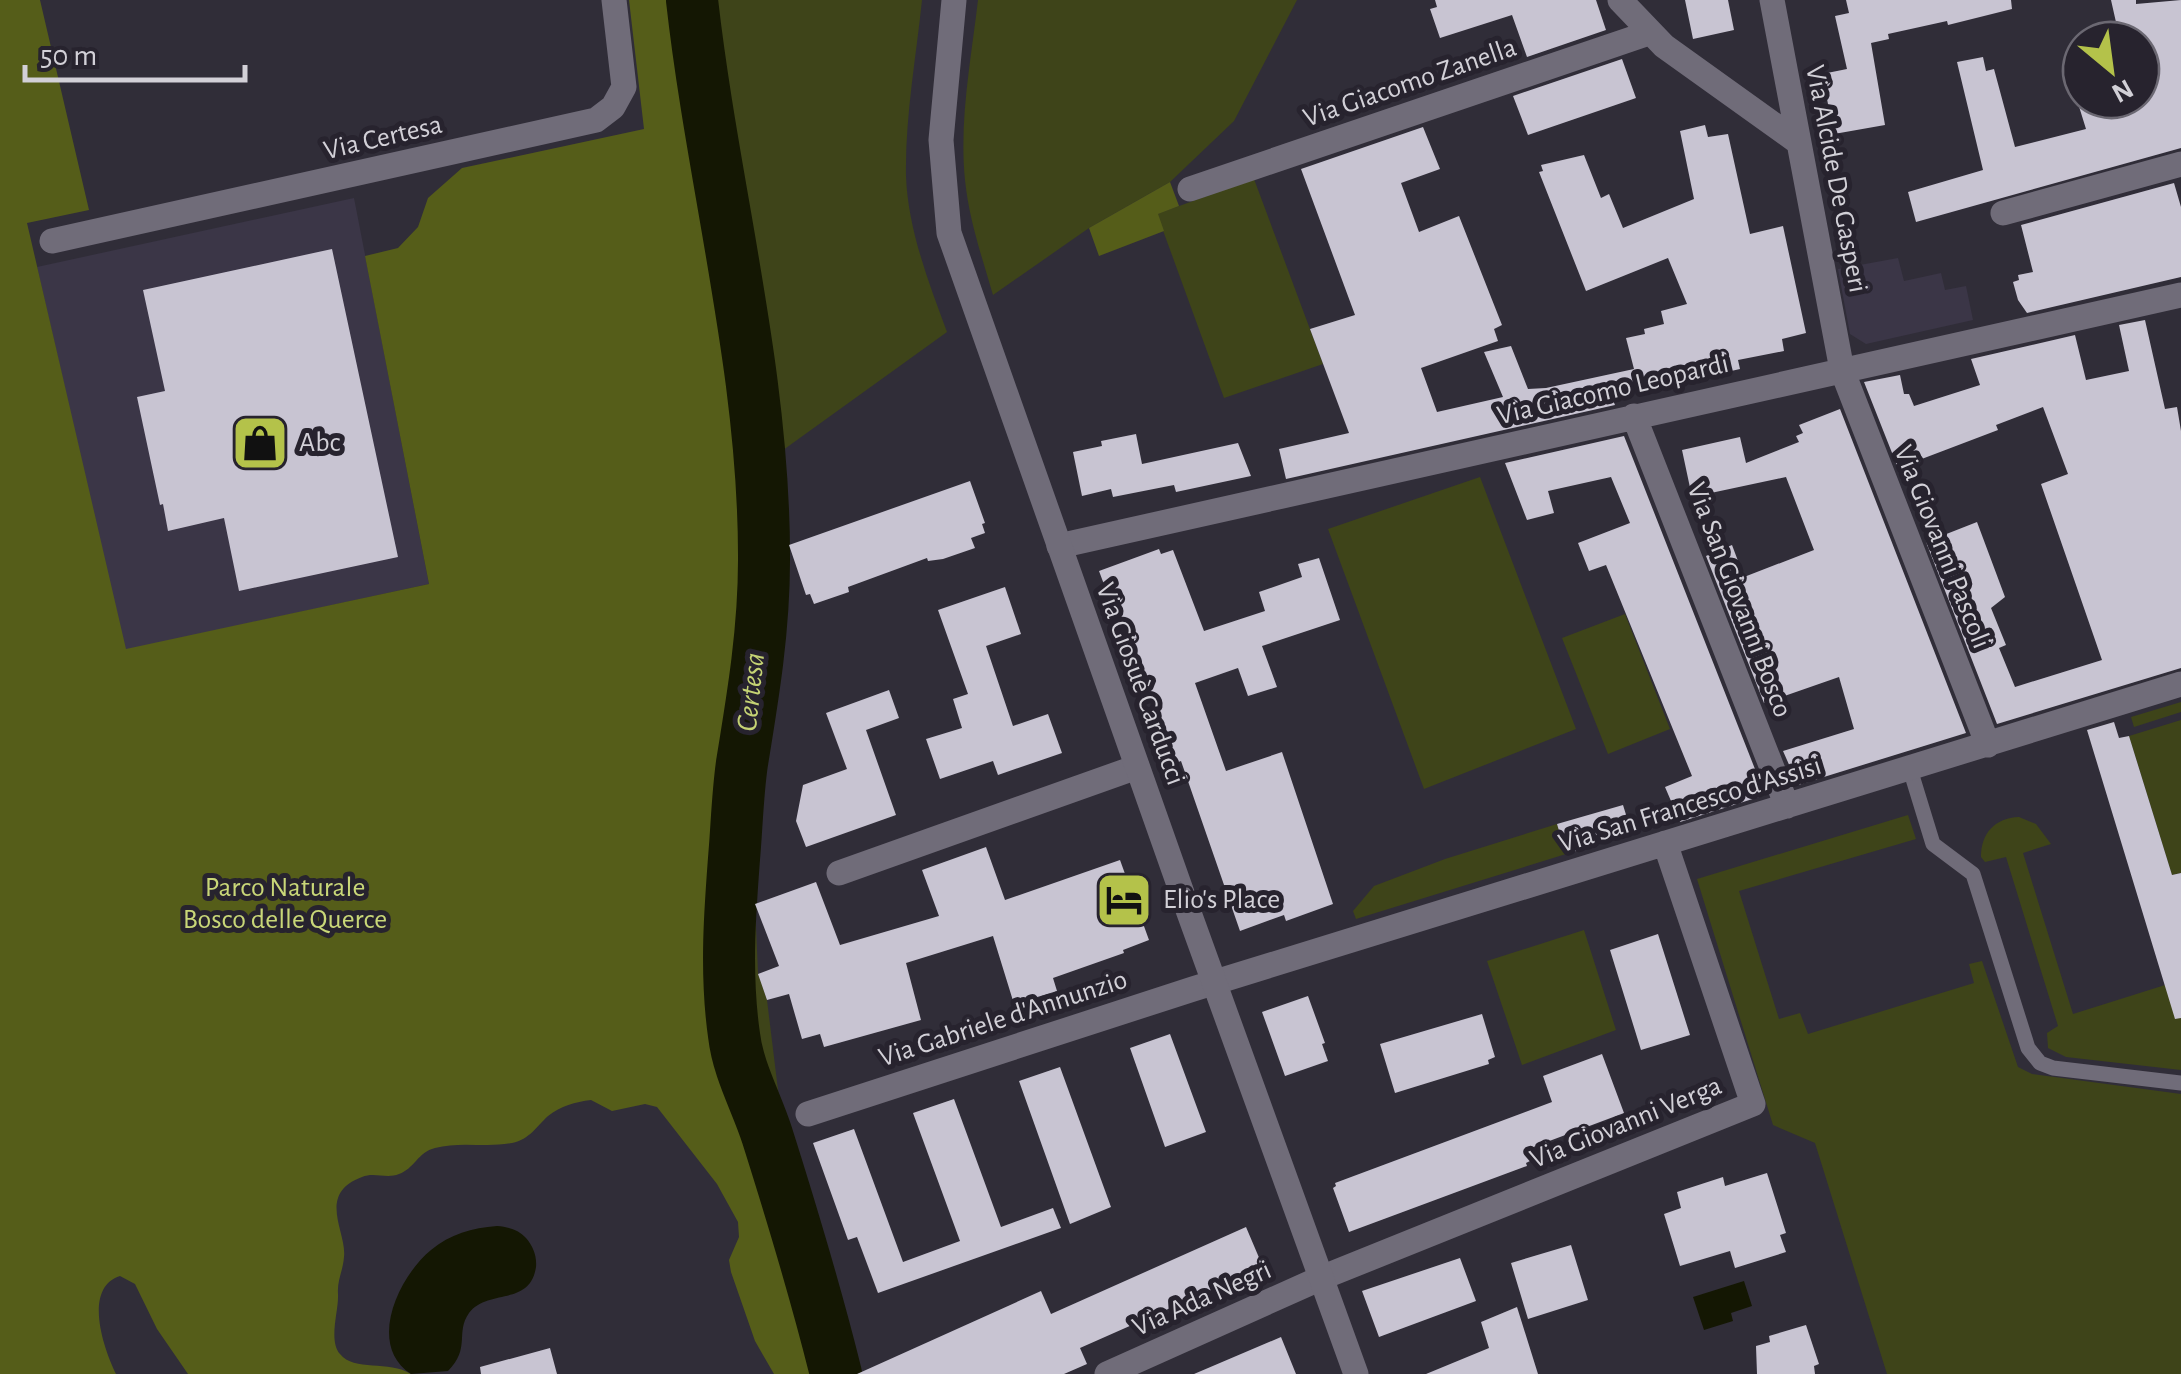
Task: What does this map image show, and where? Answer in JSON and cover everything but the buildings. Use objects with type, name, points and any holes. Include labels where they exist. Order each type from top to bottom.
[{"type":"street","name":"Via Certesa","points":[[52,240],[596,120],[613,108],[624,87],[614,0]]},
{"type":"street","name":"Via Giosuè Carducci","points":[[954,0],[940,140],[949,233],[1356,1374]]},
{"type":"street","points":[[1620,0],[1649,34],[1798,142]]},
{"type":"street","name":"Via Alcide De Gasperi","points":[[1772,0],[1842,370]]},
{"type":"street","name":"Via Giacomo Zanella","points":[[1190,189],[1649,34]]},
{"type":"street","points":[[2003,212],[2181,164]]},
{"type":"street","name":"Via Giacomo Leopardi","points":[[1059,546],[2181,295]]},
{"type":"street","name":"Via Giovanni Pascoli","points":[[1842,370],[1988,745]]},
{"type":"street","name":"Via San Giovanni Bosco","points":[[1634,416],[1787,806]]},
{"type":"street","name":"Via San Francesco d'Assisi","points":[[1216,983],[2181,684]]},
{"type":"street","points":[[840,874],[1137,767]]},
{"type":"street","name":"Via Giovanni Verga","points":[[1322,1278],[1753,1104],[1665,843]]},
{"type":"street","name":"Via Gabriele d'Annunzio","points":[[808,1114],[1216,983]]},
{"type":"street","name":"Via Ada Negri","points":[[1107,1374],[1322,1278]]},
{"type":"lane","points":[[1910,769],[1934,844],[1973,874],[2028,1048],[2040,1063],[2181,1083]]},
{"type":"shaded area","points":[[354,198],[429,584],[125,650],[37,267]]},
{"type":"shaded area","points":[[1898,258],[1904,281],[1941,273],[1945,290],[1966,286],[1973,320],[1866,344],[1850,334],[1838,269]]},
{"type":"shaded area","points":[[497,1226],[516,1231],[531,1244],[536,1263],[532,1279],[517,1293],[477,1305],[469,1313],[459,1355],[448,1371],[411,1374],[398,1361],[389,1329],[392,1311],[408,1276],[431,1250],[446,1240],[470,1230]]},
{"type":"shaded area","points":[[1744,1281],[1752,1306],[1731,1313],[1733,1321],[1704,1330],[1693,1297]]},
{"type":"green space","name":"Parco Naturale Bosco delle Querce","points":[[0,0],[40,0],[89,210],[27,223],[126,649],[429,584],[365,256],[398,248],[418,227],[428,198],[462,168],[644,129],[629,0],[679,0],[748,483],[752,575],[743,684],[729,740],[714,846],[709,1011],[716,1058],[746,1133],[822,1374],[774,1374],[755,1341],[731,1272],[729,1260],[739,1237],[738,1222],[717,1184],[657,1107],[645,1104],[612,1111],[591,1100],[558,1110],[518,1141],[435,1148],[404,1172],[362,1177],[340,1193],[337,1214],[344,1257],[338,1284],[337,1348],[354,1363],[411,1374],[188,1374],[157,1329],[135,1284],[120,1276],[109,1283],[99,1305],[102,1334],[116,1374],[0,1374]]},
{"type":"green space","points":[[713,0],[922,0],[906,176],[915,236],[947,332],[779,453],[726,120]]},
{"type":"green space","points":[[978,0],[1297,0],[1234,121],[1170,182],[1089,228],[993,295],[976,238],[965,180],[967,90]]},
{"type":"green space","points":[[1254,179],[1323,364],[1224,398],[1157,214]]},
{"type":"green space","points":[[1170,182],[1179,206],[1158,214],[1164,231],[1099,256],[1089,228]]},
{"type":"green space","points":[[1480,477],[1576,729],[1424,789],[1328,529]]},
{"type":"green space","points":[[1625,614],[1670,729],[1608,754],[1562,638]]},
{"type":"green space","points":[[2181,702],[2181,712],[2134,727],[2131,717]]},
{"type":"green space","points":[[2181,720],[2181,873],[2172,875],[2129,736]]},
{"type":"green space","points":[[1908,815],[1916,839],[1739,891],[1779,1019],[1800,1013],[1808,1034],[1974,983],[1969,964],[1982,961],[2018,1067],[2032,1074],[2181,1094],[2181,1374],[1887,1374],[1815,1143],[1773,1125],[1697,879]]},
{"type":"green space","points":[[2019,817],[2036,824],[2051,844],[2023,853],[2073,1014],[2181,980],[2181,1070],[2066,1057],[2048,1048],[2047,1033],[2058,1026],[2006,857],[1985,862],[1981,857],[1991,828],[2003,820]]},
{"type":"green space","points":[[1557,824],[1566,854],[1356,919],[1353,911],[1374,886]]},
{"type":"green space","points":[[755,904],[758,973],[767,1000],[779,1098],[792,1140],[744,1027],[742,984]]},
{"type":"green space","points":[[1584,930],[1616,1030],[1522,1065],[1487,961]]},
{"type":"waterway","name":"Certesa","points":[[692,0],[747,350],[762,490],[762,612],[742,763],[731,893],[731,1011],[739,1061],[786,1194],[836,1374]]},
{"type":"place","name":"Abc","points":[[260,443]]},
{"type":"place","name":"Elio's Place","points":[[1124,900]]}]
